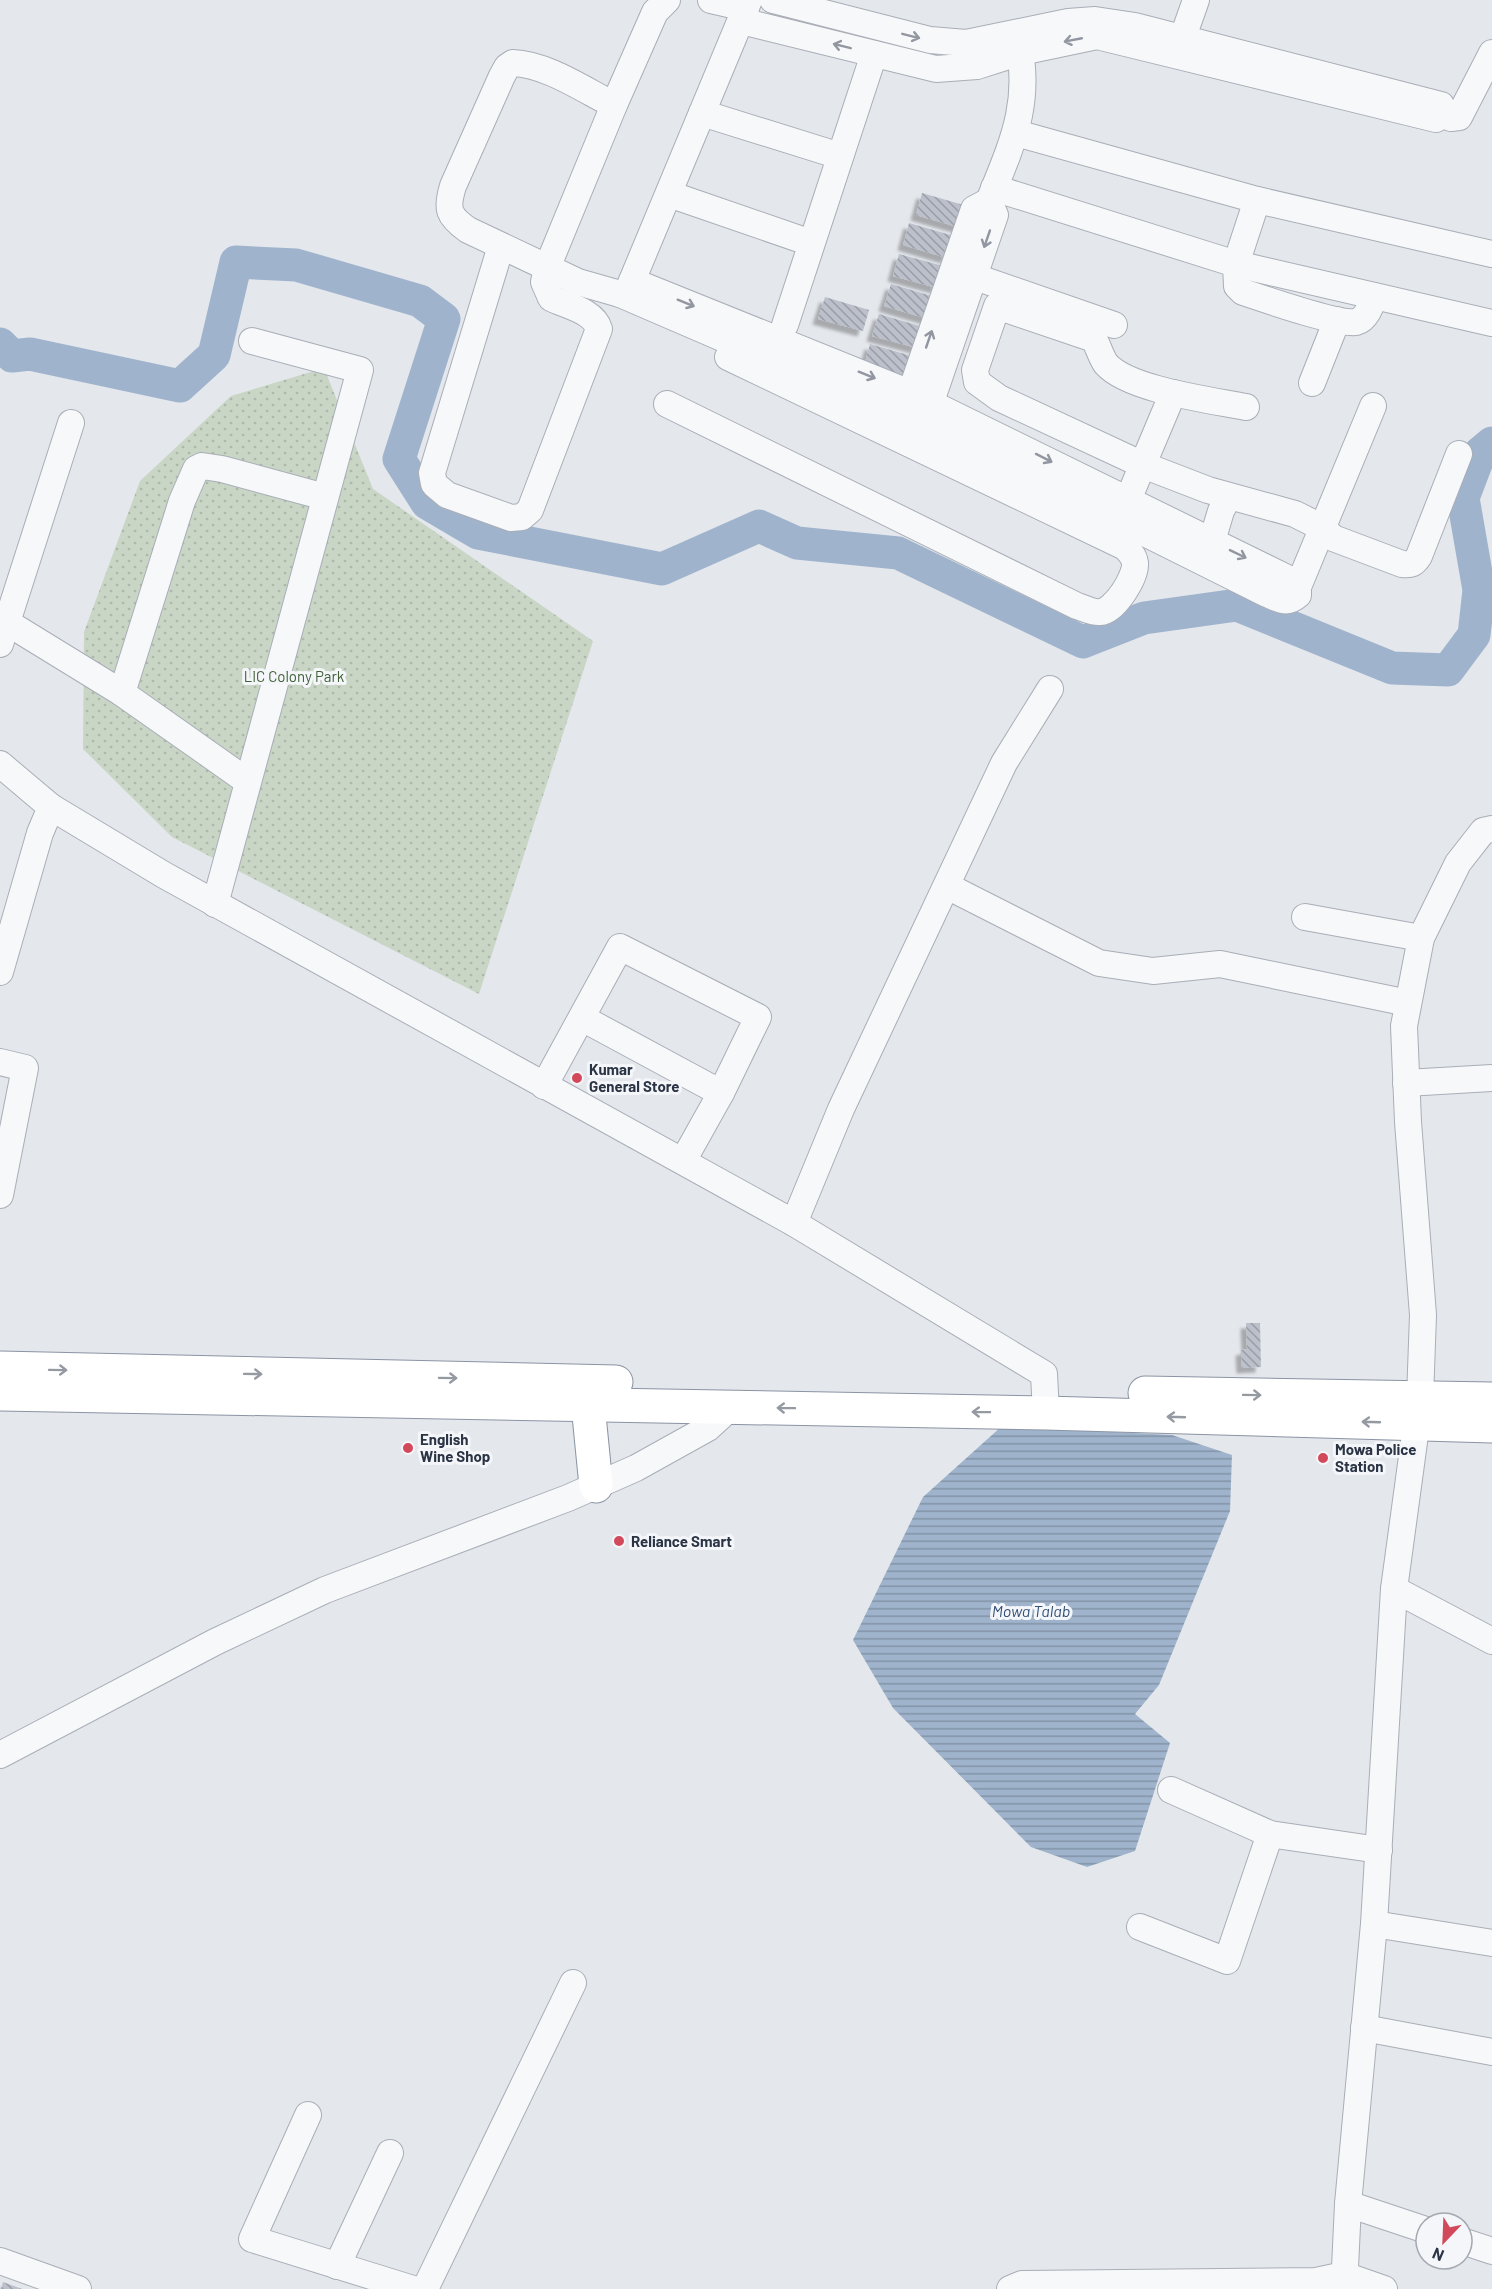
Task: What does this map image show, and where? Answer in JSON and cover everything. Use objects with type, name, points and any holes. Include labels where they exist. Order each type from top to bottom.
[{"type":"highway","points":[[0,1368],[1046,1402],[1419,1411],[1492,1426]]},
{"type":"highway","points":[[0,1394],[731,1407],[1046,1402]]},
{"type":"highway","points":[[1419,1411],[1492,1398]]},
{"type":"highway","points":[[588,1404],[596,1486]]},
{"type":"street","points":[[501,246],[432,473],[434,484],[447,495],[511,518],[522,517],[530,510],[598,329],[597,322],[591,316],[551,298],[544,282],[547,268],[655,12],[667,0]]},
{"type":"street","points":[[711,0],[874,54],[936,69],[977,66],[1018,42]]},
{"type":"street","points":[[774,0],[930,40],[966,43],[1018,42],[1097,36],[1179,46],[1436,119],[1438,113],[1451,118],[1459,117],[1492,53]]},
{"type":"street","points":[[1179,46],[1196,0]]},
{"type":"street","points":[[626,287],[669,194],[746,10]]},
{"type":"street","points":[[914,416],[964,273],[974,209],[992,195],[1016,133],[1023,95],[1018,42]]},
{"type":"street","points":[[785,325],[874,54]]},
{"type":"street","points":[[614,105],[526,63],[513,63],[507,67],[453,186],[448,201],[450,213],[468,230],[578,282],[626,287],[914,416],[1125,547],[1132,555],[1135,565],[1133,572],[1117,604],[1107,611],[1098,613],[1077,606],[667,404]]},
{"type":"street","points":[[702,113],[840,156]]},
{"type":"street","points":[[1016,133],[1257,200],[1492,254]]},
{"type":"street","points":[[669,194],[812,243]]},
{"type":"street","points":[[992,195],[1236,264],[1492,323]]},
{"type":"street","points":[[1257,200],[1236,264],[1237,286],[1243,292],[1337,320],[1356,322],[1370,309],[1374,296]]},
{"type":"street","points":[[964,273],[1114,325]]},
{"type":"street","points":[[1246,407],[1173,393],[1124,377],[1106,363],[1094,339],[997,306],[975,370],[977,382],[999,398],[1143,465],[1208,490],[1295,513],[1323,528],[1333,538],[1402,564],[1411,565],[1415,562],[1459,454]]},
{"type":"street","points":[[1312,383],[1337,320]]},
{"type":"street","points":[[692,340],[914,416],[1003,450],[1124,510],[1284,601],[1292,600],[1298,595],[1298,587],[1372,406]]},
{"type":"street","points":[[215,904],[360,370],[252,341]]},
{"type":"street","points":[[1124,510],[1173,393]]},
{"type":"street","points":[[71,423],[4,633],[122,693],[247,781]]},
{"type":"street","points":[[122,693],[183,501],[196,469],[202,466],[222,469],[325,497]]},
{"type":"street","points":[[1212,541],[1221,511],[1229,496]]},
{"type":"street","points":[[1124,510],[1212,541],[1293,581],[1298,587]]},
{"type":"street","points":[[794,1223],[850,1088],[1004,763],[1050,689]]},
{"type":"street","points":[[0,764],[51,807],[164,875],[794,1223],[1044,1374],[1046,1402]]},
{"type":"street","points":[[0,972],[40,833],[51,807]]},
{"type":"street","points":[[1344,2282],[1348,2204],[1374,1924],[1394,1589],[1419,1411],[1423,1315],[1404,1026],[1421,938],[1458,863],[1483,831],[1492,829]]},
{"type":"street","points":[[947,886],[1099,963],[1153,970],[1220,964],[1408,1003]]},
{"type":"street","points":[[1305,917],[1421,938]]},
{"type":"street","points":[[544,1086],[620,947],[758,1017],[722,1093],[683,1161]]},
{"type":"street","points":[[582,1018],[722,1093]]},
{"type":"street","points":[[0,1062],[25,1068],[0,1195]]},
{"type":"street","points":[[1406,1083],[1492,1078]]},
{"type":"street","points":[[0,1755],[215,1642],[325,1590],[596,1486],[636,1468],[708,1428],[731,1407]]},
{"type":"street","points":[[1394,1589],[1492,1641]]},
{"type":"street","points":[[1171,1790],[1270,1834],[1379,1850]]},
{"type":"street","points":[[1140,1927],[1227,1961],[1270,1834]]},
{"type":"street","points":[[1374,1924],[1492,1943]]},
{"type":"street","points":[[425,2289],[573,1983]]},
{"type":"street","points":[[1364,2028],[1492,2052]]},
{"type":"street","points":[[308,2115],[252,2239],[413,2289]]},
{"type":"street","points":[[336,2266],[390,2153]]},
{"type":"street","points":[[1348,2204],[1414,2226]]},
{"type":"street","points":[[1474,2245],[1492,2251]]},
{"type":"street","points":[[0,2261],[78,2289]]},
{"type":"street","points":[[1010,2289],[1022,2284],[1316,2281],[1344,2282],[1384,2289]]},
{"type":"green space","name":"LIC Colony Park","points":[[324,368],[373,489],[593,641],[479,994],[172,837],[83,749],[84,632],[140,481],[231,396]]},
{"type":"water","name":"Mowa Talab","points":[[1002,1426],[1172,1435],[1232,1455],[1230,1511],[1159,1685],[1135,1714],[1170,1743],[1135,1851],[1087,1867],[1031,1847],[893,1708],[853,1640],[923,1497]]},
{"type":"building","points":[[922,193],[967,206],[961,228],[916,215]]},
{"type":"building","points":[[909,223],[954,236],[947,258],[903,245]]},
{"type":"building","points":[[899,254],[943,266],[937,288],[893,276]]},
{"type":"building","points":[[891,284],[935,297],[928,319],[884,306]]},
{"type":"building","points":[[825,297],[869,310],[863,331],[818,319]]},
{"type":"building","points":[[879,314],[923,327],[917,348],[872,336]]},
{"type":"building","points":[[870,344],[915,357],[908,379],[864,366]]},
{"type":"building","points":[[1246,1323],[1260,1323],[1261,1367],[1242,1368],[1241,1350],[1247,1349]]},
{"type":"building","points":[[3,2282],[22,2289],[1,2289]]},
{"type":"waterway","points":[[0,344],[12,356],[30,354],[180,386],[214,355],[236,262],[296,265],[420,301],[444,319],[399,459],[427,503],[478,533],[662,569],[759,526],[797,543],[898,553],[1083,642],[1144,618],[1237,605],[1392,668],[1448,670],[1474,635],[1479,590],[1463,498],[1480,453],[1492,443]]},
{"type":"place","name":"Kumar General Store","points":[[577,1078]]},
{"type":"place","name":"English Wine Shop","points":[[408,1448]]},
{"type":"place","name":"Mowa Police Station","points":[[1323,1458]]},
{"type":"place","name":"Reliance Smart","points":[[619,1541]]}]
